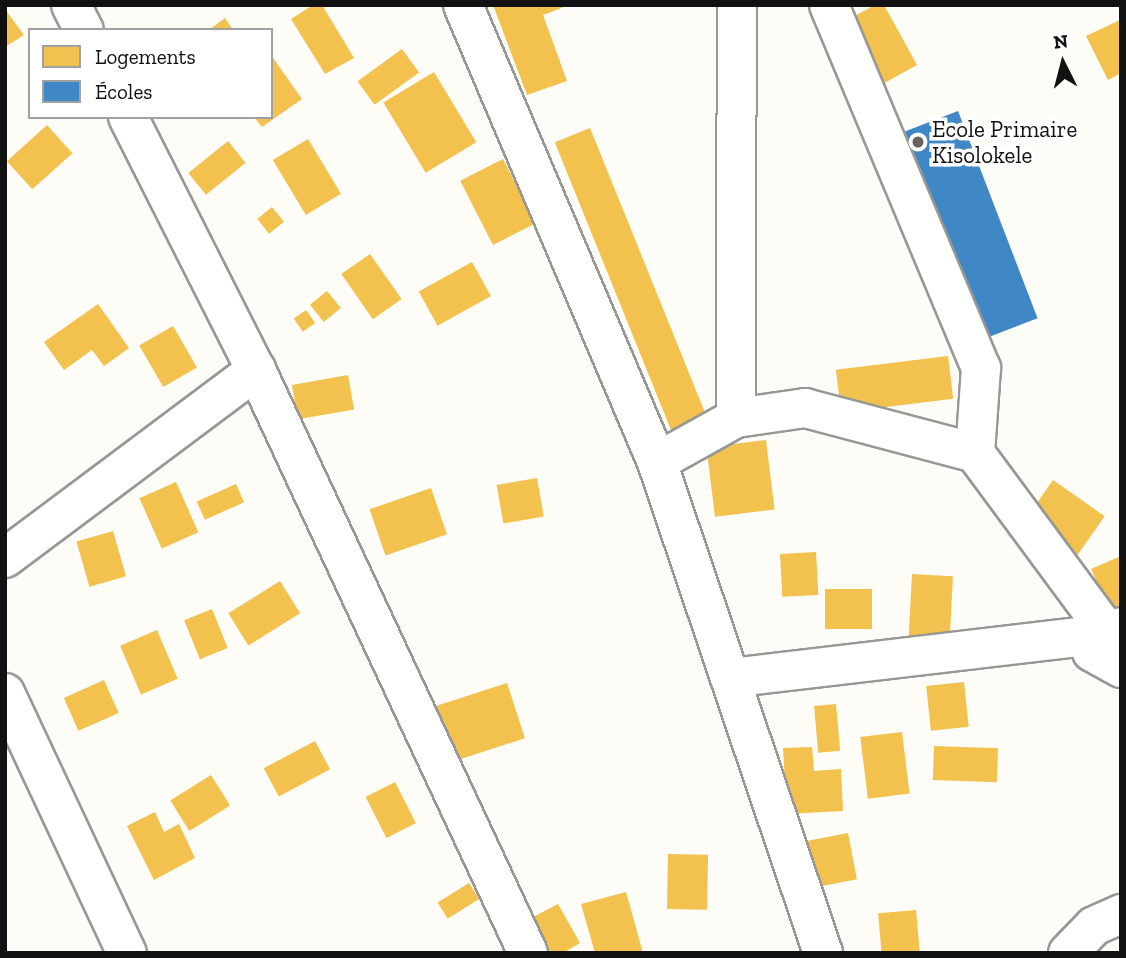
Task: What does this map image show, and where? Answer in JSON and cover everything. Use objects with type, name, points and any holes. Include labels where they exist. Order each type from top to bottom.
[{"type":"street","points":[[71,5],[83,28]]},
{"type":"street","points":[[463,5],[657,462],[823,953]]},
{"type":"street","points":[[736,418],[737,5]]},
{"type":"street","points":[[830,5],[981,368],[975,453]]},
{"type":"street","points":[[129,119],[256,370],[528,953]]},
{"type":"street","points":[[5,558],[256,370]]},
{"type":"street","points":[[657,462],[736,418],[805,408],[975,453],[1104,631]]},
{"type":"street","points":[[730,678],[1104,631]]},
{"type":"street","points":[[1104,631],[1092,652],[1121,668]]},
{"type":"street","points":[[5,693],[127,953]]},
{"type":"street","points":[[1068,953],[1094,926],[1121,914]]},
{"type":"building: Logements","points":[[313,5],[322,5],[354,58],[325,74],[291,19]]},
{"type":"building: Logements","points":[[493,5],[569,5],[543,15],[567,81],[527,95]]},
{"type":"building: Logements","points":[[875,5],[884,5],[917,65],[868,92],[834,27]]},
{"type":"building: Logements","points":[[5,9],[24,35],[5,47]]},
{"type":"building: Logements","points":[[225,18],[232,28],[212,28]]},
{"type":"building: Logements","points":[[1120,20],[1121,73],[1108,80],[1086,36]]},
{"type":"building: Logements","points":[[402,49],[419,72],[375,105],[358,81]]},
{"type":"building: Logements","points":[[273,58],[302,99],[262,127],[256,119],[273,119]]},
{"type":"building: Logements","points":[[434,72],[476,142],[426,173],[383,102]]},
{"type":"building: Logements","points":[[47,125],[72,153],[32,189],[7,161]]},
{"type":"building: Logements","points":[[590,128],[711,427],[676,442],[555,142]]},
{"type":"building: Logements","points":[[308,139],[341,194],[306,215],[273,160]]},
{"type":"building: Logements","points":[[228,141],[246,163],[206,195],[188,173]]},
{"type":"building: Logements","points":[[503,159],[536,223],[493,245],[460,181]]},
{"type":"building: Logements","points":[[272,207],[284,222],[269,234],[257,219]]},
{"type":"building: Logements","points":[[370,254],[402,299],[373,319],[341,274]]},
{"type":"building: Logements","points":[[472,262],[491,296],[438,326],[419,292]]},
{"type":"building: Logements","points":[[327,291],[341,308],[324,322],[310,305]]},
{"type":"building: Logements","points":[[98,304],[129,348],[104,366],[92,350],[64,370],[44,342]]},
{"type":"building: Logements","points":[[306,310],[315,323],[303,332],[294,319]]},
{"type":"building: Logements","points":[[173,326],[197,368],[163,387],[139,346]]},
{"type":"building: Logements","points":[[948,356],[953,399],[841,412],[836,370]]},
{"type":"building: Logements","points":[[348,375],[354,409],[298,419],[292,385]]},
{"type":"building: Logements","points":[[766,440],[775,509],[715,517],[706,447]]},
{"type":"building: Logements","points":[[537,478],[544,516],[503,524],[497,485]]},
{"type":"building: Logements","points":[[1053,480],[1105,516],[1077,555],[1025,519]]},
{"type":"building: Logements","points":[[176,482],[198,532],[162,549],[139,498]]},
{"type":"building: Logements","points":[[236,484],[244,502],[205,520],[197,501]]},
{"type":"building: Logements","points":[[431,488],[447,534],[385,555],[370,509]]},
{"type":"building: Logements","points":[[113,531],[126,576],[89,587],[76,541]]},
{"type":"building: Logements","points":[[816,552],[818,595],[782,597],[780,554]]},
{"type":"building: Logements","points":[[1121,556],[1121,617],[1114,620],[1091,569]]},
{"type":"building: Logements","points":[[912,574],[953,576],[950,638],[909,636]]},
{"type":"building: Logements","points":[[280,581],[300,613],[248,646],[228,613]]},
{"type":"building: Logements","points":[[825,589],[872,589],[872,629],[825,629]]},
{"type":"building: Logements","points":[[212,609],[228,648],[200,659],[184,620]]},
{"type":"building: Logements","points":[[157,630],[178,679],[141,694],[120,646]]},
{"type":"building: Logements","points":[[104,680],[119,713],[78,731],[64,698]]},
{"type":"building: Logements","points":[[964,682],[969,727],[931,731],[926,686]]},
{"type":"building: Logements","points":[[507,683],[525,738],[451,762],[433,707]]},
{"type":"building: Logements","points":[[836,704],[840,751],[818,753],[814,706]]},
{"type":"building: Logements","points":[[902,732],[910,794],[868,799],[860,737]]},
{"type":"building: Logements","points":[[315,741],[330,769],[279,796],[264,768]]},
{"type":"building: Logements","points":[[934,746],[998,748],[997,782],[933,780]]},
{"type":"building: Logements","points":[[812,747],[814,771],[841,769],[843,811],[787,814],[783,748]]},
{"type":"building: Logements","points":[[211,775],[230,806],[189,831],[170,800]]},
{"type":"building: Logements","points":[[395,782],[416,823],[386,838],[366,797]]},
{"type":"building: Logements","points":[[155,812],[164,832],[179,824],[195,858],[154,880],[127,826]]},
{"type":"building: Logements","points":[[848,833],[857,879],[804,889],[795,843]]},
{"type":"building: Logements","points":[[668,854],[708,855],[707,910],[667,909]]},
{"type":"building: Logements","points":[[469,883],[479,899],[448,919],[438,903]]},
{"type":"building: Logements","points":[[626,892],[643,953],[595,953],[581,904]]},
{"type":"building: Logements","points":[[558,904],[580,943],[563,953],[551,953],[531,918]]},
{"type":"building: Logements","points":[[916,910],[920,953],[882,953],[878,913]]},
{"type":"building: Écoles","points":[[958,111],[1038,318],[976,342],[896,135]]},
{"type":"place","name":"Ecole Primaire Kisolokele","points":[[918,142]]}]
